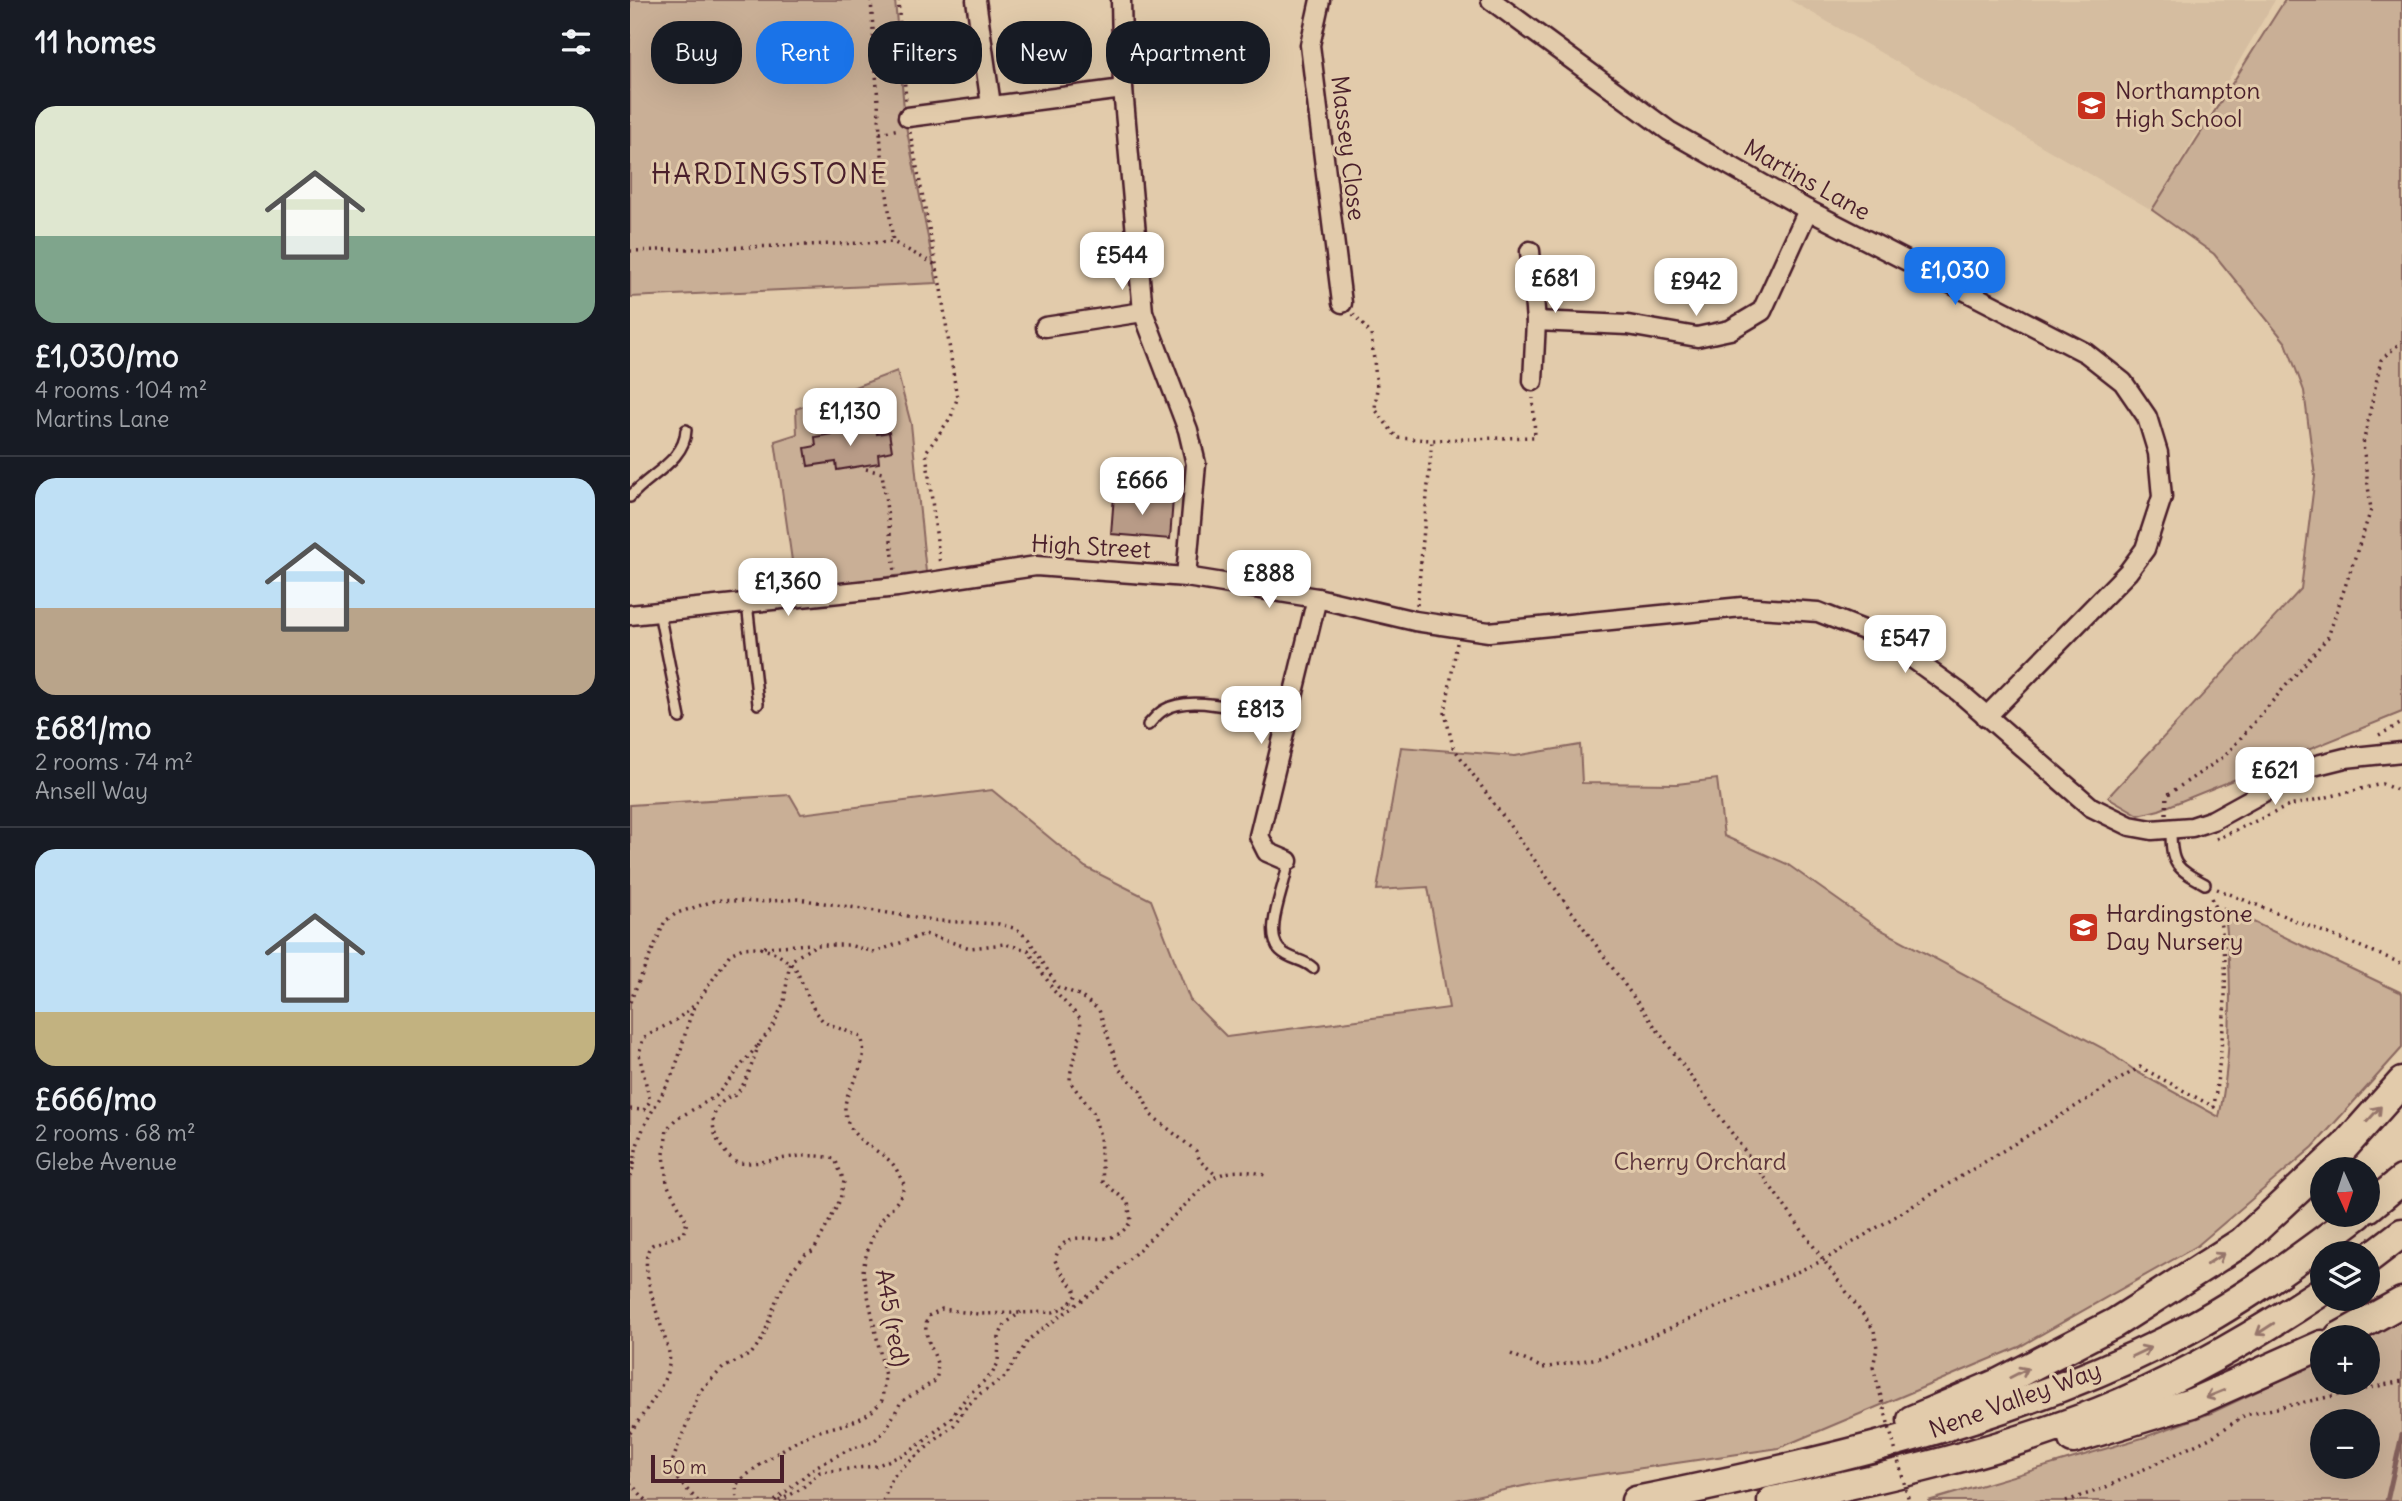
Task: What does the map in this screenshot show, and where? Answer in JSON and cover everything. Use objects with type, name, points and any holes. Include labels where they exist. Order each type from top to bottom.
[{"type":"highway","points":[[1799,1468],[1999,1383],[2115,1323],[2242,1242],[2345,1146],[2402,1082]]},
{"type":"highway","points":[[2380,1198],[2402,1180]]},
{"type":"highway","name":"Nene Valley Way","points":[[1636,1501],[1799,1468],[1942,1428],[2081,1380],[2169,1339],[2238,1300],[2341,1227]]},
{"type":"highway","points":[[2380,1250],[2402,1233]]},
{"type":"highway","name":"Nene Valley Way","points":[[1772,1501],[1958,1457],[2098,1412],[2187,1373],[2256,1336],[2310,1299]]},
{"type":"highway","points":[[2360,1325],[2402,1301]]},
{"type":"highway","points":[[1838,1501],[1979,1466],[2192,1403],[2275,1369],[2310,1351]]},
{"type":"street","points":[[976,0],[991,105]]},
{"type":"street","points":[[1121,0],[1123,89],[1143,312],[1188,430],[1196,464],[1186,577]]},
{"type":"street","name":"Massey Close","points":[[1320,0],[1310,45],[1342,303]]},
{"type":"street","name":"Martins Lane","points":[[1491,0],[1669,131],[1808,210],[2086,353],[2123,382],[2147,418],[2158,453],[2162,497],[2145,549],[2110,593],[1986,717]]},
{"type":"street","points":[[908,117],[1123,89]]},
{"type":"street","points":[[1536,321],[1628,325],[1697,337],[1730,330],[1762,311],[1808,210]]},
{"type":"street","points":[[1530,251],[1536,321],[1533,381]]},
{"type":"street","points":[[1045,327],[1143,312]]},
{"type":"street","name":"High Street","points":[[630,615],[897,587],[1035,566],[1186,577],[1317,598],[1415,621],[1489,632],[1742,607],[1818,612],[1884,638],[1925,665],[2091,807],[2130,826],[2169,824]]},
{"type":"street","points":[[1288,860],[1267,852],[1259,836],[1317,598]]},
{"type":"street","points":[[2169,824],[2213,820],[2309,767],[2345,758],[2402,752]]},
{"type":"street","points":[[2379,756],[2402,761]]},
{"type":"lane","points":[[630,497],[650,476],[670,462],[685,442],[686,430]]},
{"type":"lane","points":[[747,603],[758,704]]},
{"type":"lane","points":[[659,612],[680,718]]},
{"type":"lane","points":[[1148,724],[1165,709],[1186,704],[1214,705],[1287,722]]},
{"type":"lane","points":[[2169,824],[2171,852],[2177,868],[2205,884]]},
{"type":"lane","points":[[1288,860],[1286,881],[1276,905],[1274,938],[1277,947],[1286,955],[1313,968]]},
{"type":"path","points":[[871,0],[881,146],[893,242]]},
{"type":"path","points":[[898,0],[908,117],[936,265],[957,399],[951,417],[926,452],[942,581]]},
{"type":"path","points":[[630,251],[893,242],[936,265]]},
{"type":"path","points":[[1342,303],[1371,334],[1377,387],[1375,409],[1397,438],[1432,440],[1535,437],[1533,381]]},
{"type":"path","points":[[2169,824],[2167,795],[2225,756],[2328,638],[2371,510],[2363,444],[2381,360],[2402,341]]},
{"type":"path","points":[[1415,621],[1432,440]]},
{"type":"path","points":[[866,469],[882,473],[897,587]]},
{"type":"path","points":[[1456,647],[1445,713],[1453,747],[1874,1330],[1877,1348],[1874,1367],[1909,1501]]},
{"type":"path","points":[[2210,841],[2289,806],[2382,784],[2402,792]]},
{"type":"path","points":[[1511,1354],[1544,1368],[1604,1357],[1824,1260],[2140,1067],[2214,1107],[2224,995],[2220,914],[2205,884]]},
{"type":"path","points":[[2205,884],[2401,962]]},
{"type":"path","points":[[630,1002],[665,921],[677,913],[717,900],[818,901],[895,915],[999,924],[1017,929],[1030,940],[1058,987],[1079,995],[1099,1010],[1119,1069],[1140,1091],[1151,1115],[1196,1151],[1199,1161],[1217,1176]]},
{"type":"path","points":[[630,1178],[646,1120],[671,1078],[683,1034],[696,1004],[730,954],[743,948],[848,945],[874,952],[925,934],[970,948],[1018,945],[1034,956],[1054,991],[1077,1013],[1080,1035],[1071,1062],[1070,1082],[1086,1101],[1095,1118],[1101,1140],[1103,1182],[1128,1202],[1131,1221],[1116,1234],[1097,1240],[1068,1238],[1062,1241],[1055,1260],[1061,1276],[1074,1287],[1076,1298],[1053,1312],[1026,1310],[978,1314],[934,1311],[928,1316],[924,1330],[939,1365],[935,1381],[901,1402],[885,1431],[873,1442],[848,1450],[815,1467],[777,1501]]},
{"type":"path","points":[[790,961],[816,945]]},
{"type":"path","points":[[762,947],[790,961]]},
{"type":"path","points":[[630,1433],[664,1380],[670,1361],[657,1318],[645,1257],[652,1245],[678,1237],[686,1227],[686,1218],[667,1184],[664,1154],[667,1129],[676,1120],[716,1096],[772,1028],[784,1002],[790,961]]},
{"type":"path","name":"A45 (red)","points":[[737,1501],[736,1485],[764,1464],[807,1436],[864,1416],[881,1402],[885,1382],[863,1272],[865,1256],[878,1224],[894,1209],[904,1184],[892,1163],[859,1140],[846,1119],[844,1103],[859,1074],[865,1054],[861,1037],[830,1026],[819,1018],[799,973],[790,961]]},
{"type":"path","points":[[630,1109],[644,1110],[650,1101],[639,1060],[639,1043],[647,1033],[671,1023],[696,1004]]},
{"type":"path","points":[[698,1501],[680,1485],[673,1460],[700,1392],[723,1367],[751,1354],[763,1338],[777,1298],[792,1270],[814,1250],[840,1200],[844,1181],[837,1160],[817,1153],[757,1163],[737,1163],[718,1143],[713,1130],[713,1118],[725,1100],[738,1092],[760,1042]]},
{"type":"path","points":[[630,1155],[634,1165]]},
{"type":"path","points":[[883,1501],[898,1471],[954,1424],[975,1399],[1005,1377],[1029,1339],[1099,1289],[1217,1176],[1254,1171],[1268,1176]]},
{"type":"path","points":[[777,1501],[801,1489],[820,1472],[876,1466],[916,1447],[951,1418],[968,1395],[992,1374],[998,1363],[998,1342],[1004,1324],[1026,1310]]},
{"type":"path","points":[[2066,1501],[2102,1489],[2212,1437],[2245,1415],[2402,1381]]},
{"type":"path","points":[[630,1483],[647,1501]]},
{"type":"shaded area","name":"Northampton High School","points":[[1790,0],[2275,0],[2152,210]]},
{"type":"green space","points":[[630,0],[895,0],[897,21],[868,21],[868,84],[902,84],[905,121],[937,283],[630,297]]},
{"type":"green space","points":[[2285,0],[2402,0],[2402,712],[2159,810],[2139,815],[2108,797],[2301,589],[2315,476],[2304,391],[2286,343],[2214,254],[2152,210]]},
{"type":"green space","points":[[897,371],[911,424],[926,572],[796,589],[775,441],[797,434],[796,409]]},
{"type":"green space","name":"Cherry Orchard","points":[[1580,745],[1582,783],[1677,784],[1717,779],[1724,836],[1787,864],[1876,927],[2106,1050],[2137,1072],[2219,1117],[2227,1068],[2230,1013],[2229,958],[2224,908],[2402,993],[2402,1048],[2313,1147],[2197,1246],[2019,1347],[1779,1448],[1533,1484],[1451,1501],[630,1501],[630,805],[790,795],[801,814],[992,790],[1085,867],[1151,900],[1190,1000],[1227,1037],[1449,1008],[1428,887],[1377,890],[1401,747],[1515,756]]},
{"type":"green space","points":[[2402,1319],[2402,1501],[1928,1501],[2142,1438],[2211,1413],[2310,1367],[2310,1395],[2380,1395],[2380,1331]]},
{"type":"building","points":[[876,426],[877,434],[889,432],[892,451],[878,454],[879,463],[837,470],[836,462],[808,466],[805,448],[816,446],[815,437]]},
{"type":"building","points":[[1114,495],[1173,499],[1170,539],[1111,534]]},
{"type":"waterway","points":[[2387,1501],[2402,1435]]},
{"type":"place","name":"Northampton High School","points":[[2092,105]]},
{"type":"place","name":"Hardingstone Day Nursery","points":[[2083,928]]},
{"type":"district","name":"HARDINGSTONE","points":[[770,174]]}]
